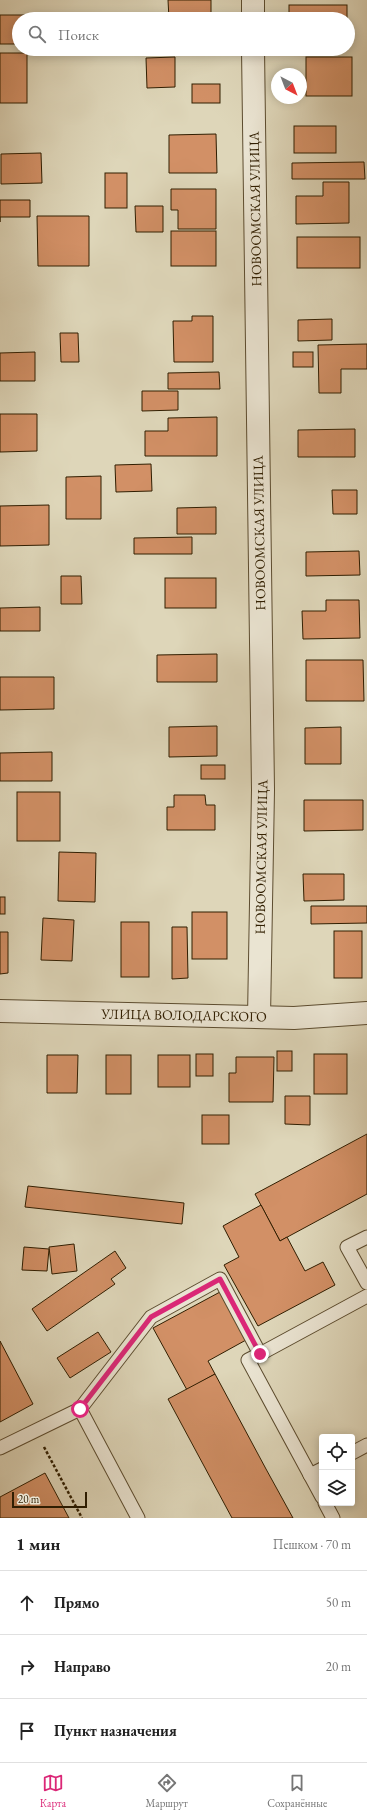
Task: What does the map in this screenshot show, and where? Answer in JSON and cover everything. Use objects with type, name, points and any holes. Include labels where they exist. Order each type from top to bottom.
[{"type":"street","points":[[253,0],[253,12]]},
{"type":"street","name":"НОВООМСКАЯ УЛИЦА","points":[[254,56],[262,790],[259,1017]]},
{"type":"street","name":"УЛИЦА ВОЛОДАРСКОГО","points":[[0,1011],[294,1018],[367,1013]]},
{"type":"lane","points":[[367,1237],[347,1247],[367,1284]]},
{"type":"lane","points":[[0,1448],[80,1409],[151,1317],[220,1279],[260,1354]]},
{"type":"lane","points":[[319,1492],[248,1360],[367,1296]]},
{"type":"lane","points":[[80,1409],[138,1518]]},
{"type":"lane","points":[[355,1451],[367,1445]]},
{"type":"lane","points":[[310,1475],[320,1470]]},
{"type":"lane","points":[[327,1506],[333,1518]]},
{"type":"path","points":[[35,1431],[82,1518]]},
{"type":"building","points":[[168,0],[211,0],[211,12],[169,12]]},
{"type":"building","points":[[289,5],[347,5],[347,12],[289,12]]},
{"type":"building","points":[[0,15],[12,15],[12,44],[0,44]]},
{"type":"building","points":[[0,53],[12,53],[12,56],[27,56],[27,103],[0,103]]},
{"type":"building","points":[[175,57],[175,87],[147,88],[146,58]]},
{"type":"building","points":[[306,57],[352,57],[352,96],[307,96]]},
{"type":"building","points":[[192,84],[220,84],[220,103],[192,103]]},
{"type":"building","points":[[294,126],[336,126],[336,153],[294,153]]},
{"type":"building","points":[[216,134],[217,173],[169,173],[169,135]]},
{"type":"building","points":[[41,153],[42,183],[1,184],[1,154]]},
{"type":"building","points":[[364,162],[365,179],[292,179],[292,163]]},
{"type":"building","points":[[105,173],[127,173],[127,208],[105,208]]},
{"type":"building","points":[[323,182],[349,182],[349,223],[296,224],[296,196],[323,196]]},
{"type":"building","points":[[171,189],[216,189],[216,229],[178,229],[178,210],[171,210]]},
{"type":"building","points":[[0,200],[30,200],[30,217],[0,217]]},
{"type":"building","points":[[135,206],[163,206],[163,232],[136,232]]},
{"type":"building","points":[[37,216],[89,216],[89,266],[38,266]]},
{"type":"building","points":[[171,231],[216,231],[216,266],[171,266]]},
{"type":"building","points":[[297,237],[360,237],[360,268],[297,268]]},
{"type":"building","points":[[192,316],[213,316],[213,362],[174,362],[173,321],[192,321]]},
{"type":"building","points":[[332,319],[332,340],[298,341],[298,320]]},
{"type":"building","points":[[60,333],[78,333],[79,362],[61,362]]},
{"type":"building","points":[[367,344],[367,369],[341,369],[341,393],[319,393],[318,345]]},
{"type":"building","points":[[35,352],[35,381],[0,381],[0,353]]},
{"type":"building","points":[[293,352],[313,352],[313,367],[293,367]]},
{"type":"building","points":[[219,372],[220,389],[168,389],[168,373]]},
{"type":"building","points":[[142,391],[178,391],[178,410],[142,411]]},
{"type":"building","points":[[0,414],[37,414],[37,451],[0,452]]},
{"type":"building","points":[[217,417],[217,456],[145,456],[145,431],[168,431],[168,418]]},
{"type":"building","points":[[355,429],[355,457],[298,457],[298,430]]},
{"type":"building","points":[[151,464],[152,491],[116,492],[115,465]]},
{"type":"building","points":[[101,476],[101,519],[66,519],[66,477]]},
{"type":"building","points":[[332,490],[357,490],[357,514],[333,514]]},
{"type":"building","points":[[49,505],[49,545],[0,546],[0,506]]},
{"type":"building","points":[[216,507],[216,534],[177,534],[177,508]]},
{"type":"building","points":[[192,537],[192,554],[134,554],[134,538]]},
{"type":"building","points":[[359,551],[360,575],[306,576],[306,552]]},
{"type":"building","points":[[61,576],[81,576],[82,604],[61,604]]},
{"type":"building","points":[[165,578],[216,578],[216,608],[165,608]]},
{"type":"building","points":[[326,600],[359,600],[360,638],[303,639],[302,611],[326,611]]},
{"type":"building","points":[[40,607],[40,631],[0,631],[0,608]]},
{"type":"building","points":[[217,654],[217,682],[157,682],[157,655]]},
{"type":"building","points":[[306,660],[363,660],[364,701],[306,701]]},
{"type":"building","points":[[0,677],[54,677],[54,709],[0,710]]},
{"type":"building","points":[[217,726],[217,756],[169,757],[169,727]]},
{"type":"building","points":[[341,727],[341,764],[305,764],[305,728]]},
{"type":"building","points":[[52,752],[52,781],[0,781],[0,753]]},
{"type":"building","points":[[201,765],[225,765],[225,779],[201,779]]},
{"type":"building","points":[[17,792],[60,792],[60,841],[17,841]]},
{"type":"building","points":[[174,795],[205,795],[206,805],[215,805],[215,830],[167,830],[167,807],[174,807]]},
{"type":"building","points":[[304,800],[363,800],[363,830],[304,831]]},
{"type":"building","points":[[59,852],[96,853],[95,902],[58,901]]},
{"type":"building","points":[[303,874],[344,874],[344,900],[304,901]]},
{"type":"building","points":[[0,897],[5,897],[5,914],[0,914]]},
{"type":"building","points":[[311,906],[367,906],[367,923],[311,924]]},
{"type":"building","points":[[192,912],[227,912],[227,959],[192,959]]},
{"type":"building","points":[[43,918],[74,920],[72,961],[41,960]]},
{"type":"building","points":[[121,922],[149,922],[149,977],[121,977]]},
{"type":"building","points":[[172,927],[187,927],[188,978],[172,979]]},
{"type":"building","points":[[334,931],[362,931],[362,978],[334,978]]},
{"type":"building","points":[[0,932],[8,932],[8,973],[0,974]]},
{"type":"building","points":[[277,1051],[292,1051],[292,1071],[277,1071]]},
{"type":"building","points":[[196,1054],[213,1054],[213,1076],[196,1076]]},
{"type":"building","points":[[314,1054],[347,1054],[347,1094],[314,1094]]},
{"type":"building","points":[[47,1055],[78,1055],[77,1093],[47,1093]]},
{"type":"building","points":[[106,1055],[131,1055],[131,1094],[106,1094]]},
{"type":"building","points":[[158,1055],[190,1055],[190,1087],[158,1087]]},
{"type":"building","points":[[236,1057],[274,1057],[273,1102],[229,1102],[229,1073],[236,1073]]},
{"type":"building","points":[[285,1096],[310,1096],[310,1125],[285,1124]]},
{"type":"building","points":[[202,1115],[229,1115],[229,1144],[202,1144]]},
{"type":"building","points":[[367,1134],[367,1194],[280,1241],[255,1194]]},
{"type":"building","points":[[28,1186],[184,1203],[182,1224],[25,1207]]},
{"type":"building","points":[[261,1205],[280,1241],[287,1237],[305,1271],[323,1262],[335,1285],[258,1326],[224,1265],[239,1257],[223,1226]]},
{"type":"building","points":[[74,1244],[77,1271],[52,1274],[49,1247]]},
{"type":"building","points":[[24,1247],[49,1249],[47,1271],[22,1270]]},
{"type":"building","points":[[115,1251],[126,1268],[111,1279],[115,1284],[47,1331],[32,1309]]},
{"type":"building","points":[[220,1292],[246,1340],[208,1361],[215,1374],[187,1390],[153,1328]]},
{"type":"building","points":[[98,1332],[111,1352],[70,1378],[57,1358]]},
{"type":"building","points":[[0,1341],[33,1404],[0,1422]]},
{"type":"building","points":[[215,1374],[293,1518],[232,1518],[168,1399]]},
{"type":"building","points":[[45,1473],[69,1518],[0,1518],[0,1497]]},
{"type":"route","points":[[80,1409],[151,1317],[220,1279],[260,1354]]}]
